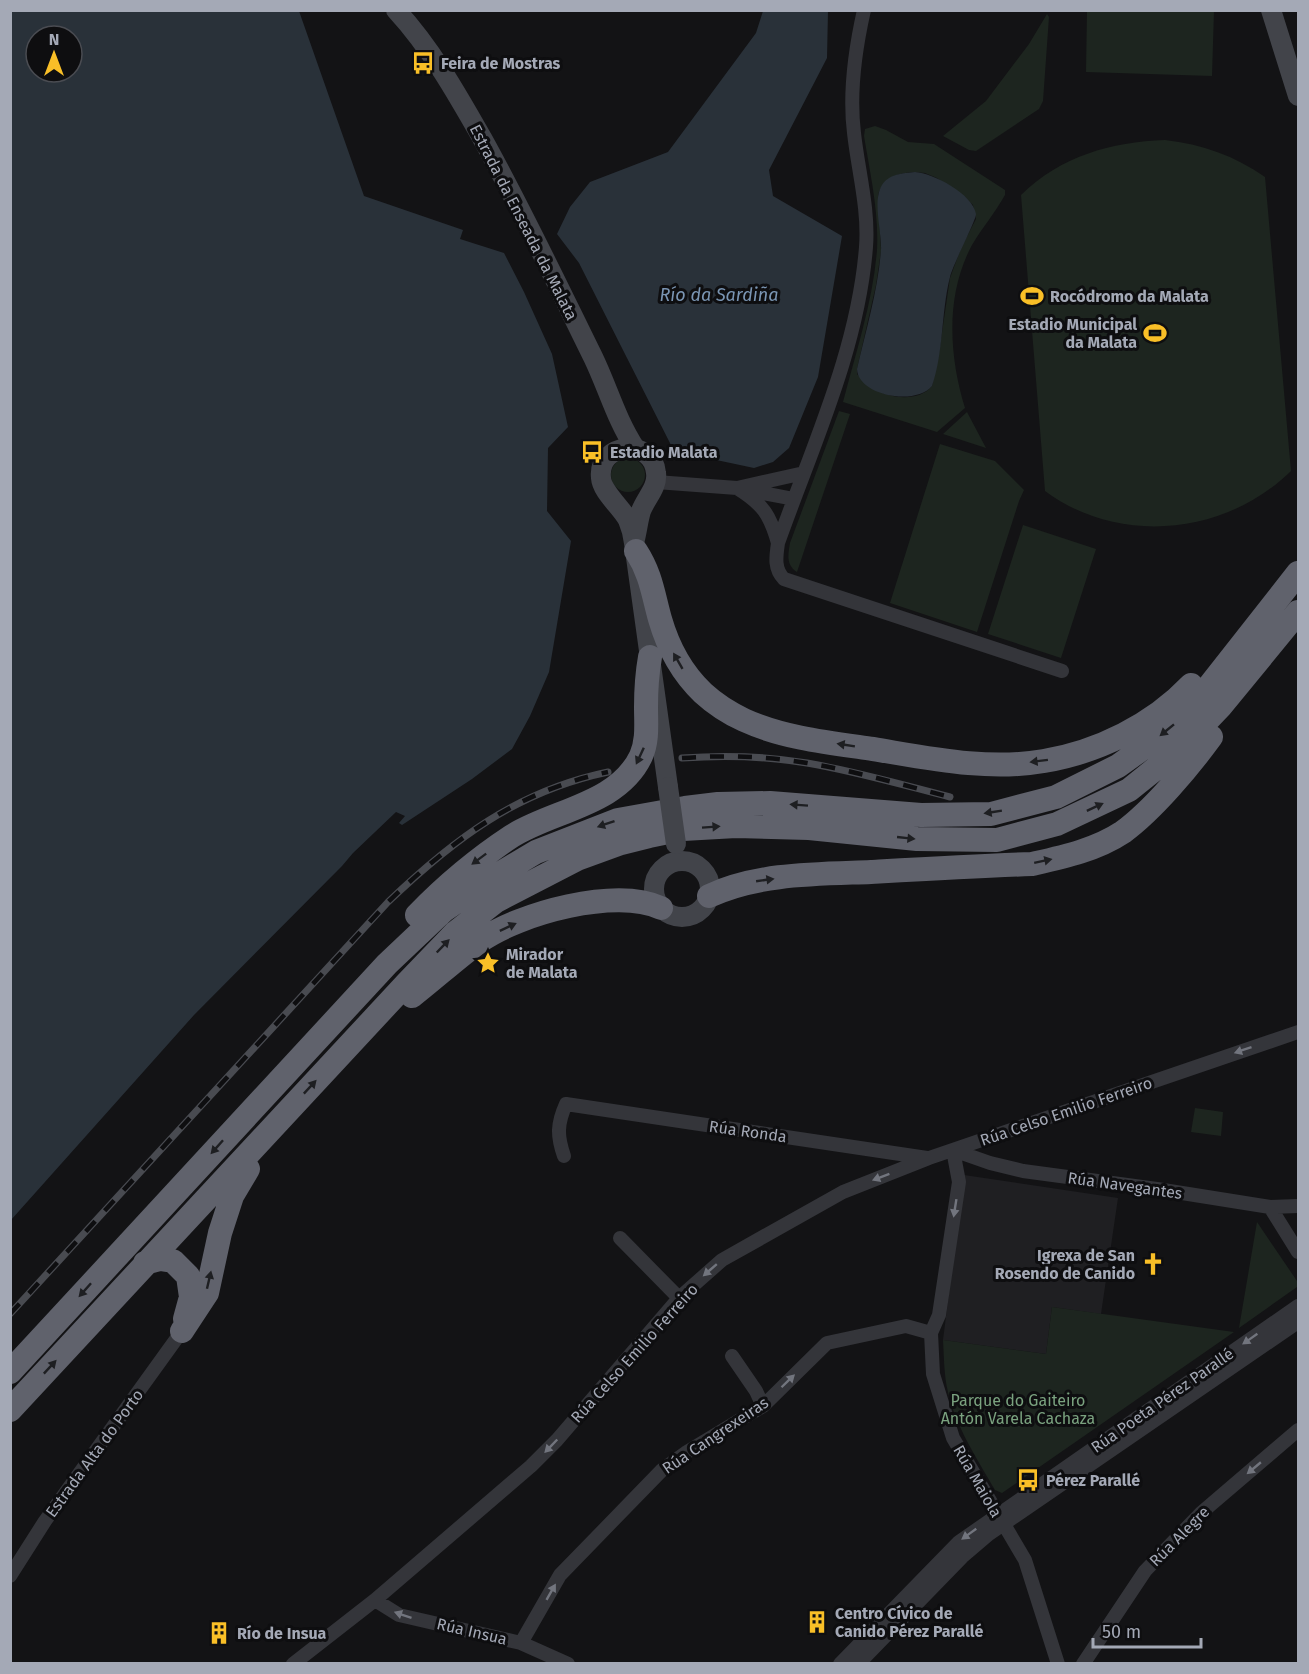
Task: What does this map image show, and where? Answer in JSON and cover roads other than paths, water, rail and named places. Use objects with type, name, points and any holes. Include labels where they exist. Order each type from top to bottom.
[{"type":"highway","points":[[635,547],[650,576],[660,621],[671,649],[685,674],[721,708],[746,721],[802,737],[930,758],[993,765],[1043,762],[1092,749],[1132,730],[1174,703],[1253,618],[1274,604]]},
{"type":"highway","points":[[10,1372],[256,1103],[387,964],[443,911],[479,886],[536,852],[618,820],[685,808],[718,804],[770,803],[921,815],[991,814],[1056,797],[1118,766],[1171,728],[1203,694],[1299,573]]},
{"type":"highway","points":[[709,896],[724,889],[748,883],[807,875],[1032,864],[1093,847],[1122,832],[1159,798],[1203,748],[1281,646],[1299,614]]},
{"type":"highway","points":[[10,1410],[455,933],[496,901],[577,859],[621,843],[683,830],[736,826],[809,828],[917,839],[997,840],[1058,824],[1129,790],[1180,749],[1221,706],[1299,614]]},
{"type":"highway","points":[[256,1103],[363,970],[465,870],[514,834],[597,798],[616,787],[630,774],[641,756],[647,732],[646,676],[650,657]]},
{"type":"highway","points":[[359,1034],[412,996],[482,940],[532,916],[560,908],[614,901],[634,900],[661,908]]},
{"type":"highway","points":[[182,1331],[207,1293],[220,1233],[232,1196],[270,1130]]},
{"type":"highway","points":[[145,1263],[160,1259],[173,1261],[188,1276],[191,1284],[191,1297],[182,1331]]},
{"type":"main road","name":"Estrada da Enseada da Malata","points":[[396,10],[434,59],[517,201],[602,376],[616,414],[635,448]]},
{"type":"main road","points":[[1271,10],[1299,96]]},
{"type":"main road","name":"Estrada da Enseada da Malata","points":[[607,457],[615,433],[616,414]]},
{"type":"main road","points":[[635,547],[641,512],[652,489],[654,463],[635,448],[623,448],[607,457],[603,464],[601,480],[603,488],[615,500],[629,522],[635,547],[677,853],[658,876],[654,892],[661,908],[668,913],[684,917],[700,911],[709,896],[710,888],[703,871],[677,853]]},
{"type":"main road","points":[[615,500],[632,503],[652,489]]},
{"type":"street","points":[[864,10],[852,107],[866,228],[864,263],[846,354],[831,403],[778,543],[779,573],[784,579],[1062,671]]},
{"type":"street","points":[[652,489],[737,488],[804,473]]},
{"type":"street","points":[[737,488],[794,499]]},
{"type":"street","points":[[737,488],[765,510],[772,521],[778,543]]},
{"type":"street","name":"Rúa Celso Emilio Ferreiro","points":[[293,1664],[375,1600],[531,1466],[557,1440],[679,1298],[722,1260],[833,1197],[929,1158],[1299,1032]]},
{"type":"street","name":"Rúa Ronda","points":[[564,1156],[558,1139],[558,1125],[566,1104],[929,1158]]},
{"type":"street","name":"Rúa Navegantes","points":[[953,1150],[990,1163],[1023,1171],[1270,1207],[1299,1206]]},
{"type":"street","name":"Rúa Maiola","points":[[953,1150],[959,1182],[939,1315],[931,1333],[933,1374],[953,1438],[1025,1560],[1058,1664]]},
{"type":"street","points":[[1270,1207],[1299,1252]]},
{"type":"street","points":[[620,1238],[679,1298]]},
{"type":"street","name":"Rúa Poeta Pérez Parallé","points":[[858,1664],[1000,1520],[1299,1306]]},
{"type":"street","name":"Rúa Poeta Pérez Parallé","points":[[840,1664],[958,1542],[1000,1520],[1299,1322]]},
{"type":"street","name":"Rúa Cangrexeiras","points":[[521,1643],[560,1575],[662,1470],[687,1452],[763,1406],[827,1343],[906,1326],[931,1333]]},
{"type":"street","name":"Estrada Alta do Porto","points":[[10,1576],[45,1521],[182,1331]]},
{"type":"street","points":[[732,1356],[756,1391],[763,1406]]},
{"type":"street","name":"Rúa Alegre","points":[[1083,1664],[1145,1571],[1201,1513],[1299,1430]]},
{"type":"street","name":"Rúa Insua","points":[[375,1600],[399,1615],[521,1643],[568,1664]]},
{"type":"water","points":[[11,10],[299,11],[364,196],[463,230],[460,239],[504,253],[552,354],[568,427],[548,448],[547,511],[571,541],[549,672],[530,716],[512,749],[472,779],[402,825],[399,823],[405,816],[396,812],[194,1015],[11,1220]]},
{"type":"water","name":"Río da Sardiña","points":[[763,11],[828,11],[827,58],[769,170],[773,196],[842,236],[818,377],[789,448],[773,462],[754,468],[674,451],[579,263],[557,234],[570,207],[590,182],[668,152],[756,33]]},
{"type":"water","points":[[915,172],[941,180],[960,192],[968,199],[976,214],[950,277],[939,359],[932,386],[914,396],[902,397],[877,392],[867,386],[860,378],[857,369],[871,310],[881,250],[879,192],[888,178]]},
{"type":"railway","points":[[682,758],[744,757],[791,761],[861,774],[950,797]]},
{"type":"railway","points":[[10,1314],[388,902],[413,879],[463,838],[516,805],[575,780],[608,772]]},
{"type":"place","name":"Feira de Mostras","points":[[423,63]]},
{"type":"place","name":"Rocódromo da Malata","points":[[1032,296]]},
{"type":"place","name":"Estadio Municipal da Malata","points":[[1155,333]]},
{"type":"place","name":"Estadio Malata","points":[[592,452]]},
{"type":"place","name":"Mirador de Malata","points":[[488,963]]},
{"type":"place","name":"Igrexa de San Rosendo de Canido","points":[[1153,1264]]},
{"type":"place","name":"Pérez Parallé","points":[[1028,1480]]},
{"type":"place","name":"Centro Cívico de Canido Pérez Parallé","points":[[817,1622]]},
{"type":"place","name":"Río de Insua","points":[[219,1633]]},
{"type":"park label","name":"Parque do Gaiteiro Antón Varela Cachaza","points":[[1018,1409]]}]
